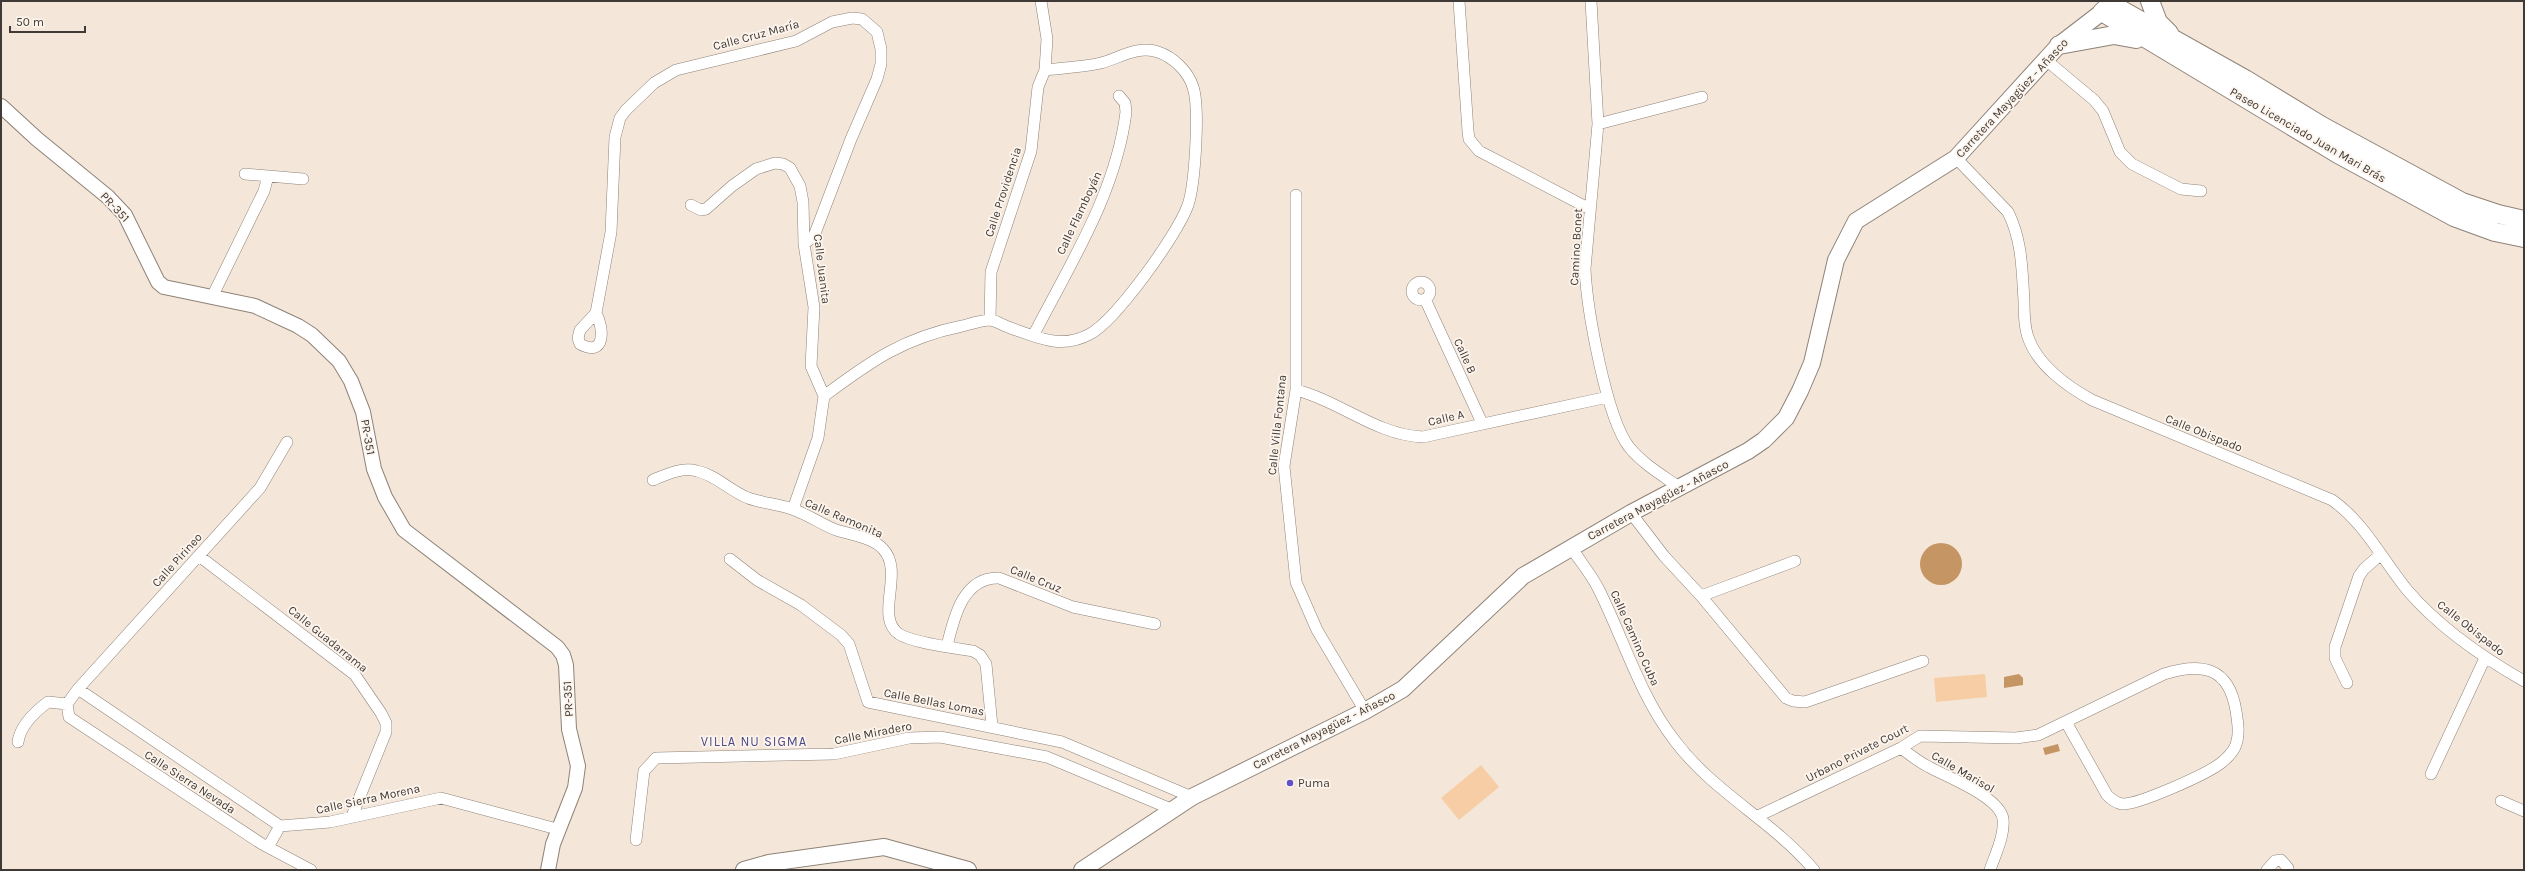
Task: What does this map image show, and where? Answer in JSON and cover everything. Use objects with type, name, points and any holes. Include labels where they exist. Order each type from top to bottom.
[{"type":"main road","points":[[2150,1],[2158,22],[2176,40]]},
{"type":"main road","name":"Paseo Licenciado Juan Mari Brás","points":[[2109,6],[2176,40],[2322,126],[2462,202],[2498,214],[2524,220]]},
{"type":"main road","name":"Paseo Licenciado Juan Mari Brás","points":[[2109,6],[2153,43],[2338,154],[2454,217],[2495,232],[2524,238]]},
{"type":"main road","name":"Carretera Mayagüez - Añasco","points":[[1082,870],[1171,809],[1192,797],[1365,711],[1403,689],[1523,576],[1631,513],[1748,452],[1764,440],[1786,418],[1812,363],[1836,260],[1856,222],[1956,158],[2059,45],[2109,6]]},
{"type":"main road","points":[[2059,45],[2114,35],[2153,43]]},
{"type":"main road","points":[[744,870],[769,863],[884,846],[968,870]]},
{"type":"street","name":"Calle Providencia","points":[[990,320],[991,272],[1031,152],[1038,87],[1045,70],[1047,39],[1041,1]]},
{"type":"street","points":[[1459,1],[1468,131],[1473,146],[1478,151],[1590,209]]},
{"type":"street","name":"Camino Bonet","points":[[1590,1],[1598,124],[1585,269],[1586,291],[1608,397],[1619,433],[1630,448],[1650,467],[1679,487]]},
{"type":"street","name":"Calle Cruz María","points":[[596,313],[611,232],[616,128],[620,118],[639,96],[665,75],[676,70],[796,41],[832,22],[852,18],[862,19],[873,26],[880,39],[881,64],[877,79],[851,139],[814,236],[804,244]]},
{"type":"street","points":[[793,509],[818,438],[824,396],[873,359],[897,346],[951,329],[990,320],[1033,336],[1060,342],[1077,340],[1095,330],[1121,303],[1164,249],[1181,222],[1191,192],[1196,115],[1193,86],[1176,60],[1157,51],[1142,50],[1100,63],[1045,70]]},
{"type":"street","points":[[2046,60],[2094,100],[2103,111],[2120,152],[2132,164],[2181,189],[2201,191]]},
{"type":"street","name":"Calle Flamboyán","points":[[1033,336],[1100,206],[1111,178],[1126,112],[1120,96]]},
{"type":"street","points":[[1598,124],[1702,97]]},
{"type":"street","name":"PR-351","points":[[1,106],[108,197],[125,215],[158,282],[177,291],[255,306],[279,316],[312,335],[328,350],[339,361],[358,397],[363,412],[374,468],[385,497],[404,530],[557,647],[563,655],[566,665],[570,729],[578,766],[575,788],[558,829],[548,870]]},
{"type":"street","name":"Calle Obispado","points":[[1956,158],[2008,212],[2022,253],[2025,318],[2028,338],[2035,351],[2054,373],[2075,391],[2092,400],[2332,500],[2354,518],[2380,555],[2409,592],[2424,607],[2485,658],[2524,681]]},
{"type":"street","name":"Calle Juanita","points":[[691,205],[700,210],[706,209],[732,186],[756,169],[775,163],[784,164],[790,168],[800,186],[803,202],[804,244],[814,307],[811,366],[824,396]]},
{"type":"street","points":[[245,174],[303,179]]},
{"type":"street","points":[[212,297],[264,191],[268,176]]},
{"type":"street","name":"Calle Villa Fontana","points":[[1296,195],[1296,390],[1284,466],[1296,582],[1317,630],[1365,711]]},
{"type":"street","name":"Calle B","points":[[1425,299],[1482,423]]},
{"type":"street","name":"Calle A","points":[[1296,390],[1311,394],[1383,428],[1404,435],[1423,437],[1482,423],[1608,397]]},
{"type":"street","name":"Calle Pirineo","points":[[67,704],[78,689],[260,488],[287,442]]},
{"type":"street","name":"Calle Ramonita","points":[[653,480],[685,470],[696,470],[707,474],[747,497],[793,509],[832,528],[877,544],[884,549],[893,573],[889,614],[890,622],[894,629],[907,638],[973,651],[984,660],[992,726]]},
{"type":"street","points":[[1631,513],[1664,556],[1701,596],[1786,698],[1793,701],[1805,702],[1923,661]]},
{"type":"street","name":"Calle Camino Cuba","points":[[1571,548],[1597,587],[1629,662],[1674,741],[1699,770],[1728,796],[1758,816],[1814,870]]},
{"type":"street","points":[[2346,683],[2335,658],[2338,632],[2359,576],[2364,569],[2380,555]]},
{"type":"street","name":"Calle Guadarrama","points":[[199,556],[355,675],[381,713],[386,723],[386,732],[352,816]]},
{"type":"street","name":"Calle Bellas Lomas","points":[[730,559],[757,580],[801,605],[841,635],[849,644],[868,702],[992,726],[1072,745],[1192,797]]},
{"type":"street","points":[[1701,596],[1795,561]]},
{"type":"street","name":"Calle Cruz","points":[[947,646],[963,599],[971,587],[981,580],[989,578],[999,578],[1073,608],[1155,624]]},
{"type":"street","points":[[2431,774],[2485,658]]},
{"type":"street","name":"Urbano Private Court","points":[[1758,816],[1901,748],[1920,736],[2029,737],[2048,732],[2066,722],[2164,674],[2194,667],[2207,670],[2225,680],[2235,704],[2238,725],[2235,746],[2220,764],[2156,794],[2122,804],[2111,800],[2107,795],[2066,722]]},
{"type":"street","points":[[78,689],[280,826],[268,847]]},
{"type":"street","points":[[18,742],[19,737],[35,712],[48,702],[67,704]]},
{"type":"street","name":"Calle Sierra Nevada","points":[[67,704],[69,717],[268,847],[311,870]]},
{"type":"street","name":"Calle Miradero","points":[[636,840],[644,771],[656,758],[834,754],[908,738],[940,737],[1047,757],[1171,809]]},
{"type":"street","name":"Calle Marisol","points":[[1901,748],[1928,767],[1983,796],[2001,811],[2003,820],[2002,830],[1990,870]]},
{"type":"street","name":"Calle Sierra Morena","points":[[280,826],[330,822],[352,816],[441,798],[558,829]]},
{"type":"street","points":[[2501,801],[2524,811]]},
{"type":"street","points":[[2267,870],[2275,861],[2281,860],[2288,868]]},
{"type":"shaded area","points":[[1937,543],[1945,543],[1956,549],[1962,560],[1962,568],[1956,579],[1945,585],[1937,585],[1926,579],[1920,568],[1920,560],[1926,549]]},
{"type":"shaded area","points":[[1985,674],[1987,697],[1936,702],[1934,678]]},
{"type":"shaded area","points":[[2019,674],[2023,678],[2023,685],[2004,688],[2004,677]]},
{"type":"shaded area","points":[[2058,744],[2060,751],[2045,755],[2043,748]]},
{"type":"shaded area","points":[[1481,765],[1499,787],[1459,820],[1441,798]]},
{"type":"place","name":"Puma","points":[[1290,783]]},
{"type":"district","name":"VILLA NU SIGMA","points":[[754,741]]}]
